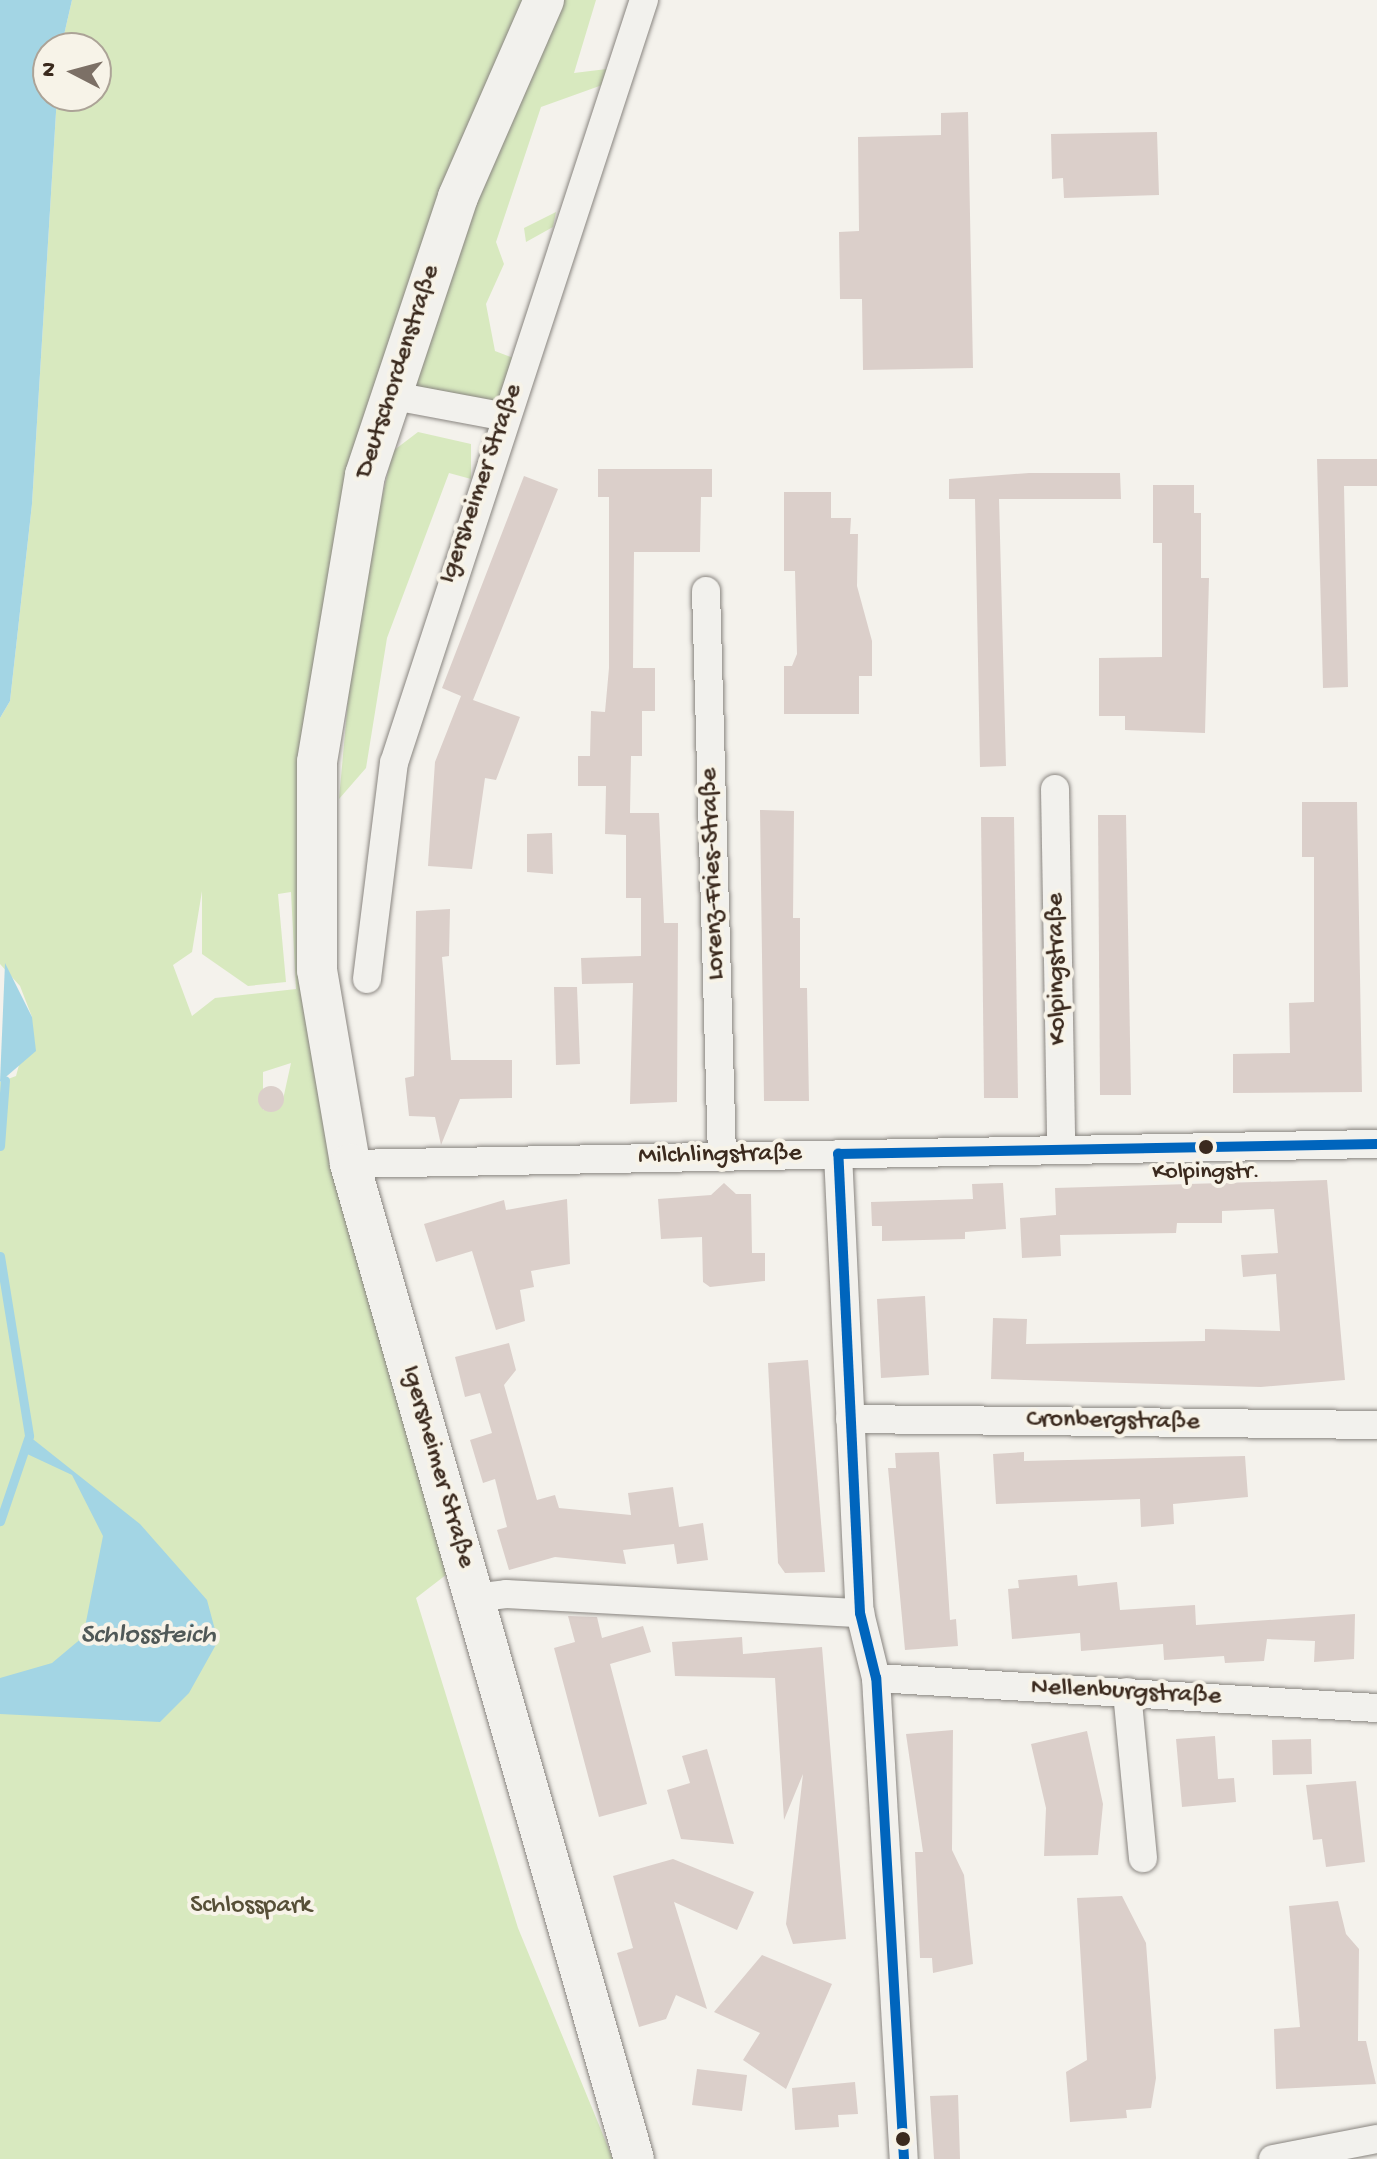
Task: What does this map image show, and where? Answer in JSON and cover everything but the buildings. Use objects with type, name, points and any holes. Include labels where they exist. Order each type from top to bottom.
[{"type":"street","name":"Deutschordenstraße","points":[[317,762],[365,475],[389,395],[458,197],[544,0]]},
{"type":"street","name":"Igersheimer Straße","points":[[367,979],[394,763],[644,0]]},
{"type":"street","points":[[389,395],[506,417]]},
{"type":"street","name":"Lorenz-Fries-Straße","points":[[706,591],[722,1156]]},
{"type":"street","name":"Igersheimer Straße","points":[[317,762],[317,970],[350,1164],[634,2159]]},
{"type":"street","name":"Kolpingstraße","points":[[1055,789],[1061,1150]]},
{"type":"street","name":"Milchlingstraße","points":[[350,1164],[1377,1144]]},
{"type":"street","points":[[838,1154],[860,1613],[876,1678],[904,2159]]},
{"type":"street","name":"Cronbergstraße","points":[[850,1419],[1377,1425]]},
{"type":"street","points":[[474,1598],[506,1594],[860,1613]]},
{"type":"street","name":"Nellenburgstraße","points":[[876,1678],[1377,1708]]},
{"type":"street","points":[[1127,1692],[1143,1858]]},
{"type":"street","points":[[1273,2159],[1377,2139]]},
{"type":"green space","name":"Schlosspark","points":[[72,0],[596,0],[574,73],[623,67],[619,79],[541,107],[496,242],[504,264],[486,304],[495,351],[524,362],[506,417],[390,395],[365,475],[317,970],[464,1561],[416,1598],[518,1928],[613,2159],[0,2159],[0,1082],[16,1076],[32,1017],[20,986],[0,964],[0,718],[10,701],[32,504],[56,112],[112,112],[112,32],[65,32]],"holes":[[[202,891],[202,954],[248,986],[286,982],[278,894],[291,892],[296,989],[215,998],[192,1016],[173,965],[192,952]],[[291,1063],[282,1104],[263,1110],[263,1072]]]},
{"type":"green space","points":[[556,212],[553,227],[526,242],[524,228]]},
{"type":"green space","points":[[418,432],[471,444],[471,479],[449,473],[387,638],[366,768],[339,799],[357,602],[393,451]]},
{"type":"water","points":[[0,0],[72,0],[65,32],[32,32],[32,112],[56,112],[32,504],[10,701],[0,718]]},
{"type":"water","points":[[5,963],[32,1017],[36,1051],[0,1082]]},
{"type":"water","name":"Schlossteich","points":[[29,1436],[140,1524],[207,1600],[218,1641],[189,1693],[160,1722],[0,1714],[0,1678],[52,1663],[83,1637],[103,1536],[72,1475],[25,1453]]},
{"type":"waterway","points":[[0,1146],[5,1080]]},
{"type":"waterway","points":[[0,1256],[29,1436],[0,1521]]},
{"type":"transit line","points":[[904,2159],[876,1678],[860,1613],[838,1154],[1377,1144]]},
{"type":"place","name":"Kolpingstr.","points":[[1206,1147]]}]
